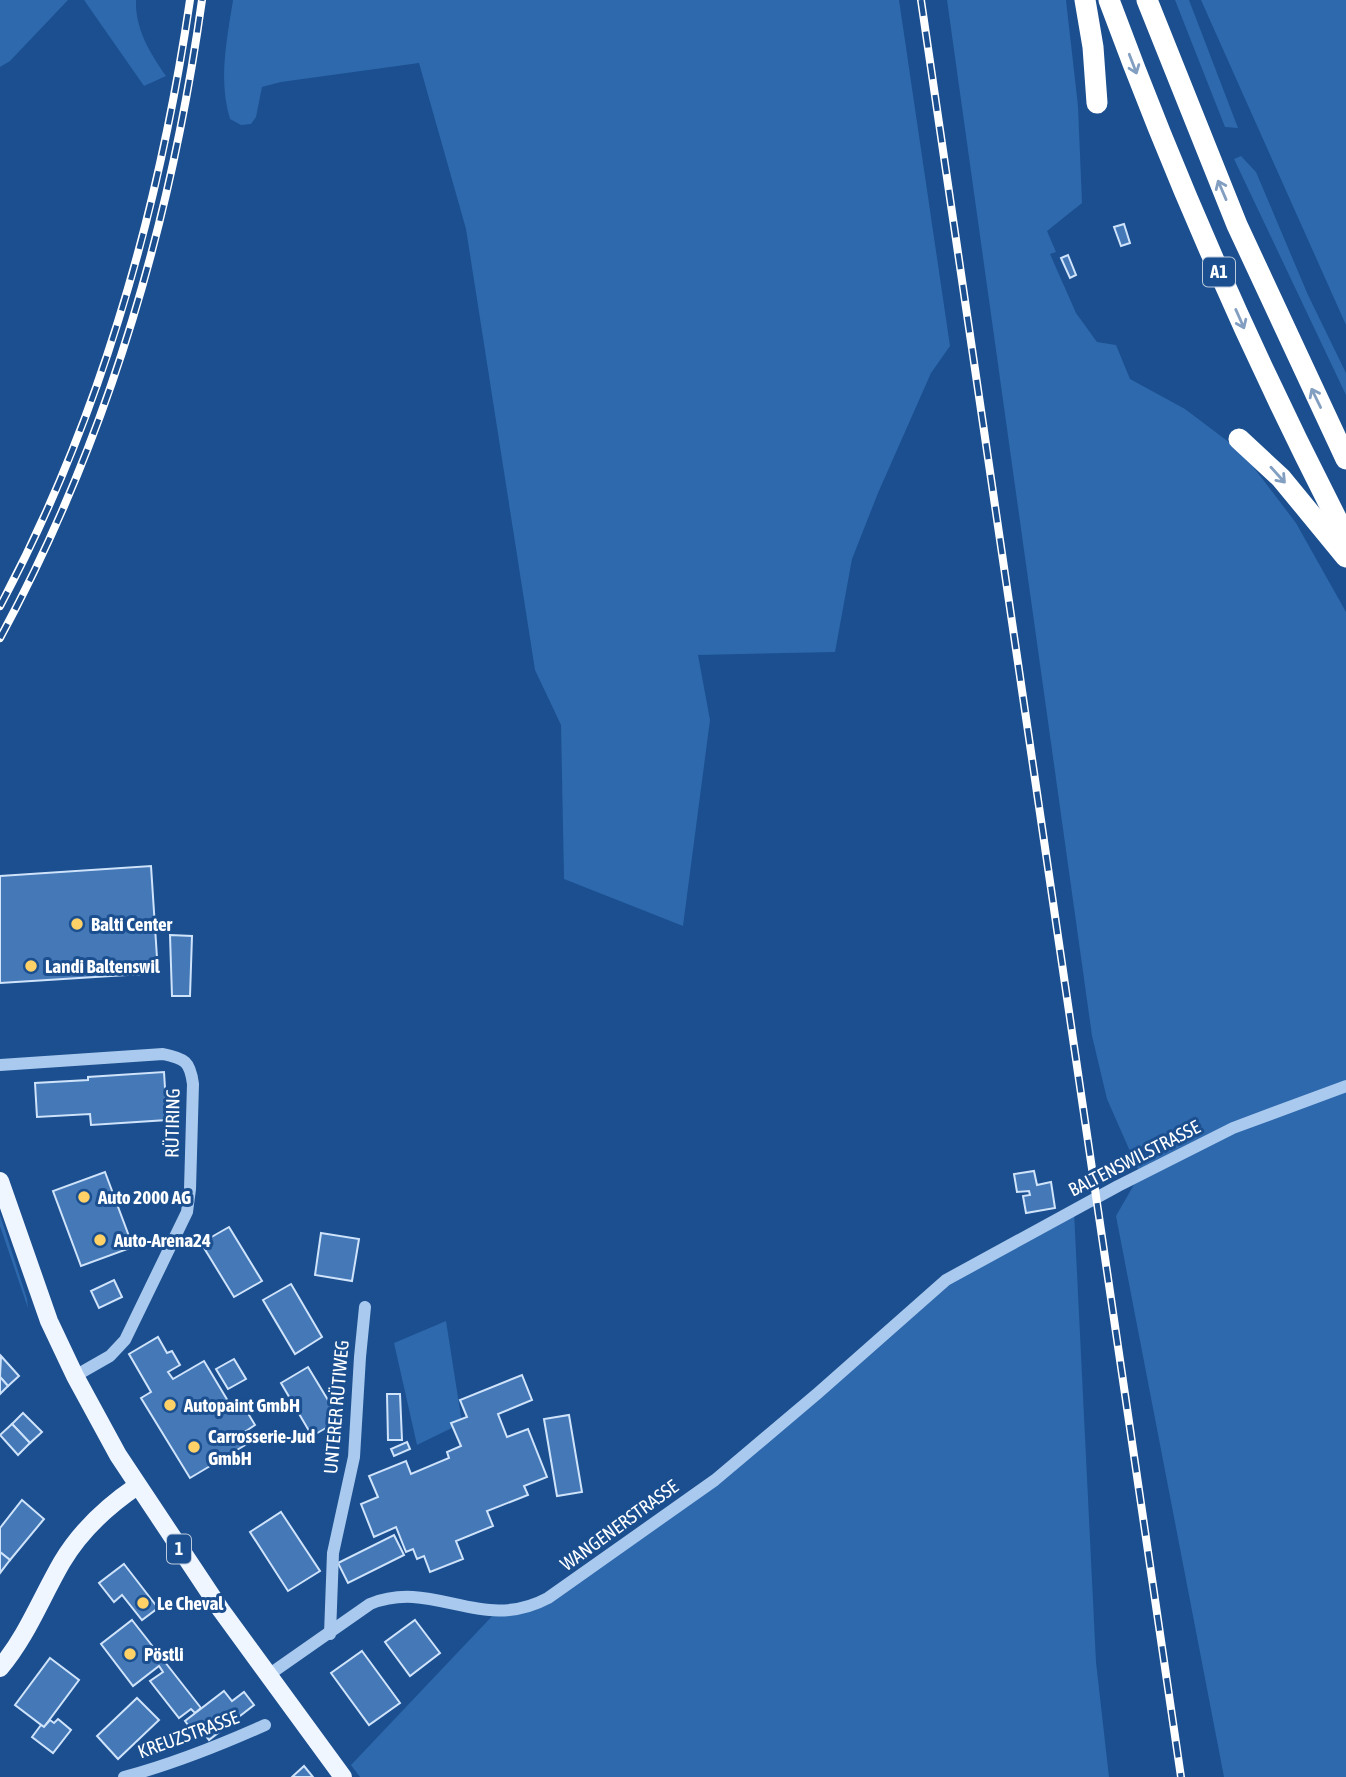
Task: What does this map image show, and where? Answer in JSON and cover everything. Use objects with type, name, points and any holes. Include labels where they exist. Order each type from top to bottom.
[{"type":"highway","points":[[1085,0],[1095,59],[1097,103]]},
{"type":"highway","name":"A1","points":[[1109,0],[1204,238],[1283,412],[1346,537]]},
{"type":"highway","name":"A1","points":[[1147,0],[1237,225],[1346,459]]},
{"type":"highway","points":[[1239,439],[1281,478],[1346,557]]},
{"type":"main road","name":"1","points":[[0,1181],[49,1321],[75,1376],[137,1486],[267,1676],[343,1777]]},
{"type":"main road","points":[[0,1668],[28,1630],[62,1561],[80,1536],[107,1508],[137,1486]]},
{"type":"street","name":"RÜTIRING","points":[[0,1065],[163,1054],[181,1058],[191,1068],[193,1084],[187,1212],[125,1340],[110,1356],[75,1376]]},
{"type":"street","name":"BALTENSWILSTRASSE","points":[[946,1280],[1118,1186],[1233,1128],[1346,1086]]},
{"type":"street","name":"WANGENERSTRASSE","points":[[267,1676],[370,1604],[392,1598],[416,1597],[496,1612],[523,1609],[548,1598],[715,1480],[946,1280]]},
{"type":"street","name":"UNTERER RÜTIWEG","points":[[330,1634],[333,1553],[354,1457],[365,1307]]},
{"type":"street","name":"KREUZSTRASSE","points":[[124,1777],[208,1751],[265,1726]]},
{"type":"shaded area","points":[[0,0],[68,0],[10,61],[0,67]]},
{"type":"shaded area","points":[[84,0],[136,0],[141,31],[166,76],[144,86]]},
{"type":"shaded area","points":[[233,0],[899,0],[950,346],[931,373],[852,559],[835,652],[698,655],[710,720],[683,926],[564,879],[561,725],[535,670],[466,229],[419,63],[262,87],[256,117],[251,124],[241,125],[230,119],[224,74]]},
{"type":"shaded area","points":[[947,0],[1066,0],[1078,106],[1082,203],[1047,231],[1056,252],[1050,254],[1076,313],[1097,342],[1116,345],[1130,379],[1185,409],[1242,452],[1296,523],[1346,612],[1346,1777],[1224,1777],[1116,1216],[1140,1174],[1107,1099],[1092,1036]]},
{"type":"shaded area","points":[[1175,0],[1189,0],[1238,128],[1225,127]]},
{"type":"shaded area","points":[[1201,0],[1346,0],[1346,325]]},
{"type":"shaded area","points":[[1241,156],[1256,172],[1308,295],[1346,373],[1346,395],[1234,159]]},
{"type":"shaded area","points":[[1074,1211],[1096,1662],[1109,1777],[360,1777],[351,1765],[496,1612],[523,1609],[715,1480],[946,1280]]},
{"type":"shaded area","points":[[0,1215],[27,1299],[28,1308],[0,1226]]},
{"type":"shaded area","points":[[446,1321],[462,1423],[417,1445],[394,1343]]},
{"type":"building","points":[[1124,224],[1130,243],[1121,246],[1114,227]]},
{"type":"building","points":[[1068,255],[1076,275],[1070,278],[1061,258]]},
{"type":"building","name":"Balti Center","points":[[151,866],[158,973],[0,983],[0,876]]},
{"type":"building","points":[[170,935],[192,936],[190,996],[172,996]]},
{"type":"building","points":[[164,1072],[167,1120],[91,1125],[90,1114],[37,1117],[35,1083]]},
{"type":"building","points":[[1034,1171],[1037,1185],[1051,1182],[1055,1208],[1026,1213],[1023,1196],[1030,1195],[1029,1191],[1017,1192],[1014,1174]]},
{"type":"building","points":[[105,1172],[133,1247],[81,1266],[53,1191]]},
{"type":"building","points":[[229,1227],[262,1281],[234,1297],[201,1243]]},
{"type":"building","points":[[321,1233],[359,1239],[352,1281],[315,1275]]},
{"type":"building","points":[[114,1280],[122,1297],[99,1308],[91,1291]]},
{"type":"building","points":[[291,1284],[322,1337],[295,1354],[263,1300]]},
{"type":"building","points":[[158,1337],[167,1353],[172,1351],[180,1365],[168,1372],[173,1379],[204,1361],[234,1411],[243,1405],[255,1425],[246,1431],[252,1441],[190,1478],[141,1398],[151,1392],[129,1354]]},
{"type":"building","points":[[1,1356],[19,1376],[8,1386],[0,1377]]},
{"type":"building","points":[[234,1359],[246,1379],[228,1389],[216,1369]]},
{"type":"building","points":[[308,1367],[340,1420],[312,1436],[281,1383]]},
{"type":"building","points":[[522,1375],[532,1400],[498,1414],[507,1437],[528,1429],[547,1477],[524,1486],[528,1495],[487,1511],[493,1526],[456,1541],[463,1559],[430,1572],[424,1556],[417,1559],[413,1549],[406,1552],[396,1527],[374,1537],[361,1504],[378,1497],[369,1476],[406,1461],[411,1474],[449,1458],[447,1452],[461,1446],[451,1423],[467,1417],[460,1400]]},
{"type":"building","points":[[0,1377],[8,1386],[0,1394]]},
{"type":"building","points":[[387,1394],[400,1394],[402,1440],[388,1440]]},
{"type":"building","points":[[23,1413],[42,1432],[30,1443],[12,1424]]},
{"type":"building","points":[[569,1415],[582,1492],[557,1496],[544,1419]]},
{"type":"building","points":[[12,1424],[30,1443],[18,1455],[0,1435]]},
{"type":"building","points":[[407,1442],[410,1449],[394,1456],[391,1449]]},
{"type":"building","points":[[22,1500],[44,1519],[10,1560],[0,1552],[0,1528]]},
{"type":"building","points":[[281,1512],[320,1571],[288,1591],[250,1532]]},
{"type":"building","points":[[394,1535],[404,1555],[348,1583],[338,1563]]},
{"type":"building","points":[[0,1552],[10,1560],[0,1573]]},
{"type":"building","points":[[124,1564],[158,1608],[142,1620],[122,1595],[114,1602],[99,1583]]},
{"type":"building","points":[[132,1620],[201,1708],[195,1713],[191,1709],[179,1718],[150,1681],[163,1672],[159,1666],[133,1686],[101,1644]]},
{"type":"building","points":[[415,1620],[440,1653],[410,1676],[385,1642]]},
{"type":"building","points":[[362,1651],[400,1703],[369,1725],[331,1673]]},
{"type":"building","points":[[50,1658],[79,1680],[44,1727],[15,1705]]},
{"type":"building","points":[[224,1691],[232,1701],[244,1692],[254,1705],[209,1740],[200,1728],[194,1733],[185,1721]]},
{"type":"building","points":[[137,1698],[159,1720],[118,1759],[97,1736]]},
{"type":"building","points":[[58,1719],[71,1730],[53,1753],[32,1737],[41,1725],[44,1727],[50,1720],[54,1723]]},
{"type":"building","points":[[304,1766],[313,1777],[292,1777]]},
{"type":"railway","points":[[0,606],[68,461],[121,311],[143,235],[161,157],[190,0]]},
{"type":"railway","points":[[0,638],[73,486],[130,328],[173,166],[202,0]]},
{"type":"railway","points":[[921,0],[1181,1777]]},
{"type":"place","name":"Balti Center","points":[[77,924]]},
{"type":"place","name":"Landi Baltenswil","points":[[31,966]]},
{"type":"place","name":"Auto 2000 AG","points":[[84,1197]]},
{"type":"place","name":"Auto-Arena24","points":[[100,1240]]},
{"type":"place","name":"Autopaint GmbH","points":[[170,1405]]},
{"type":"place","name":"Carrosserie-Jud GmbH","points":[[194,1447]]},
{"type":"place","name":"Le Cheval","points":[[143,1603]]},
{"type":"place","name":"Pöstli","points":[[130,1654]]}]
